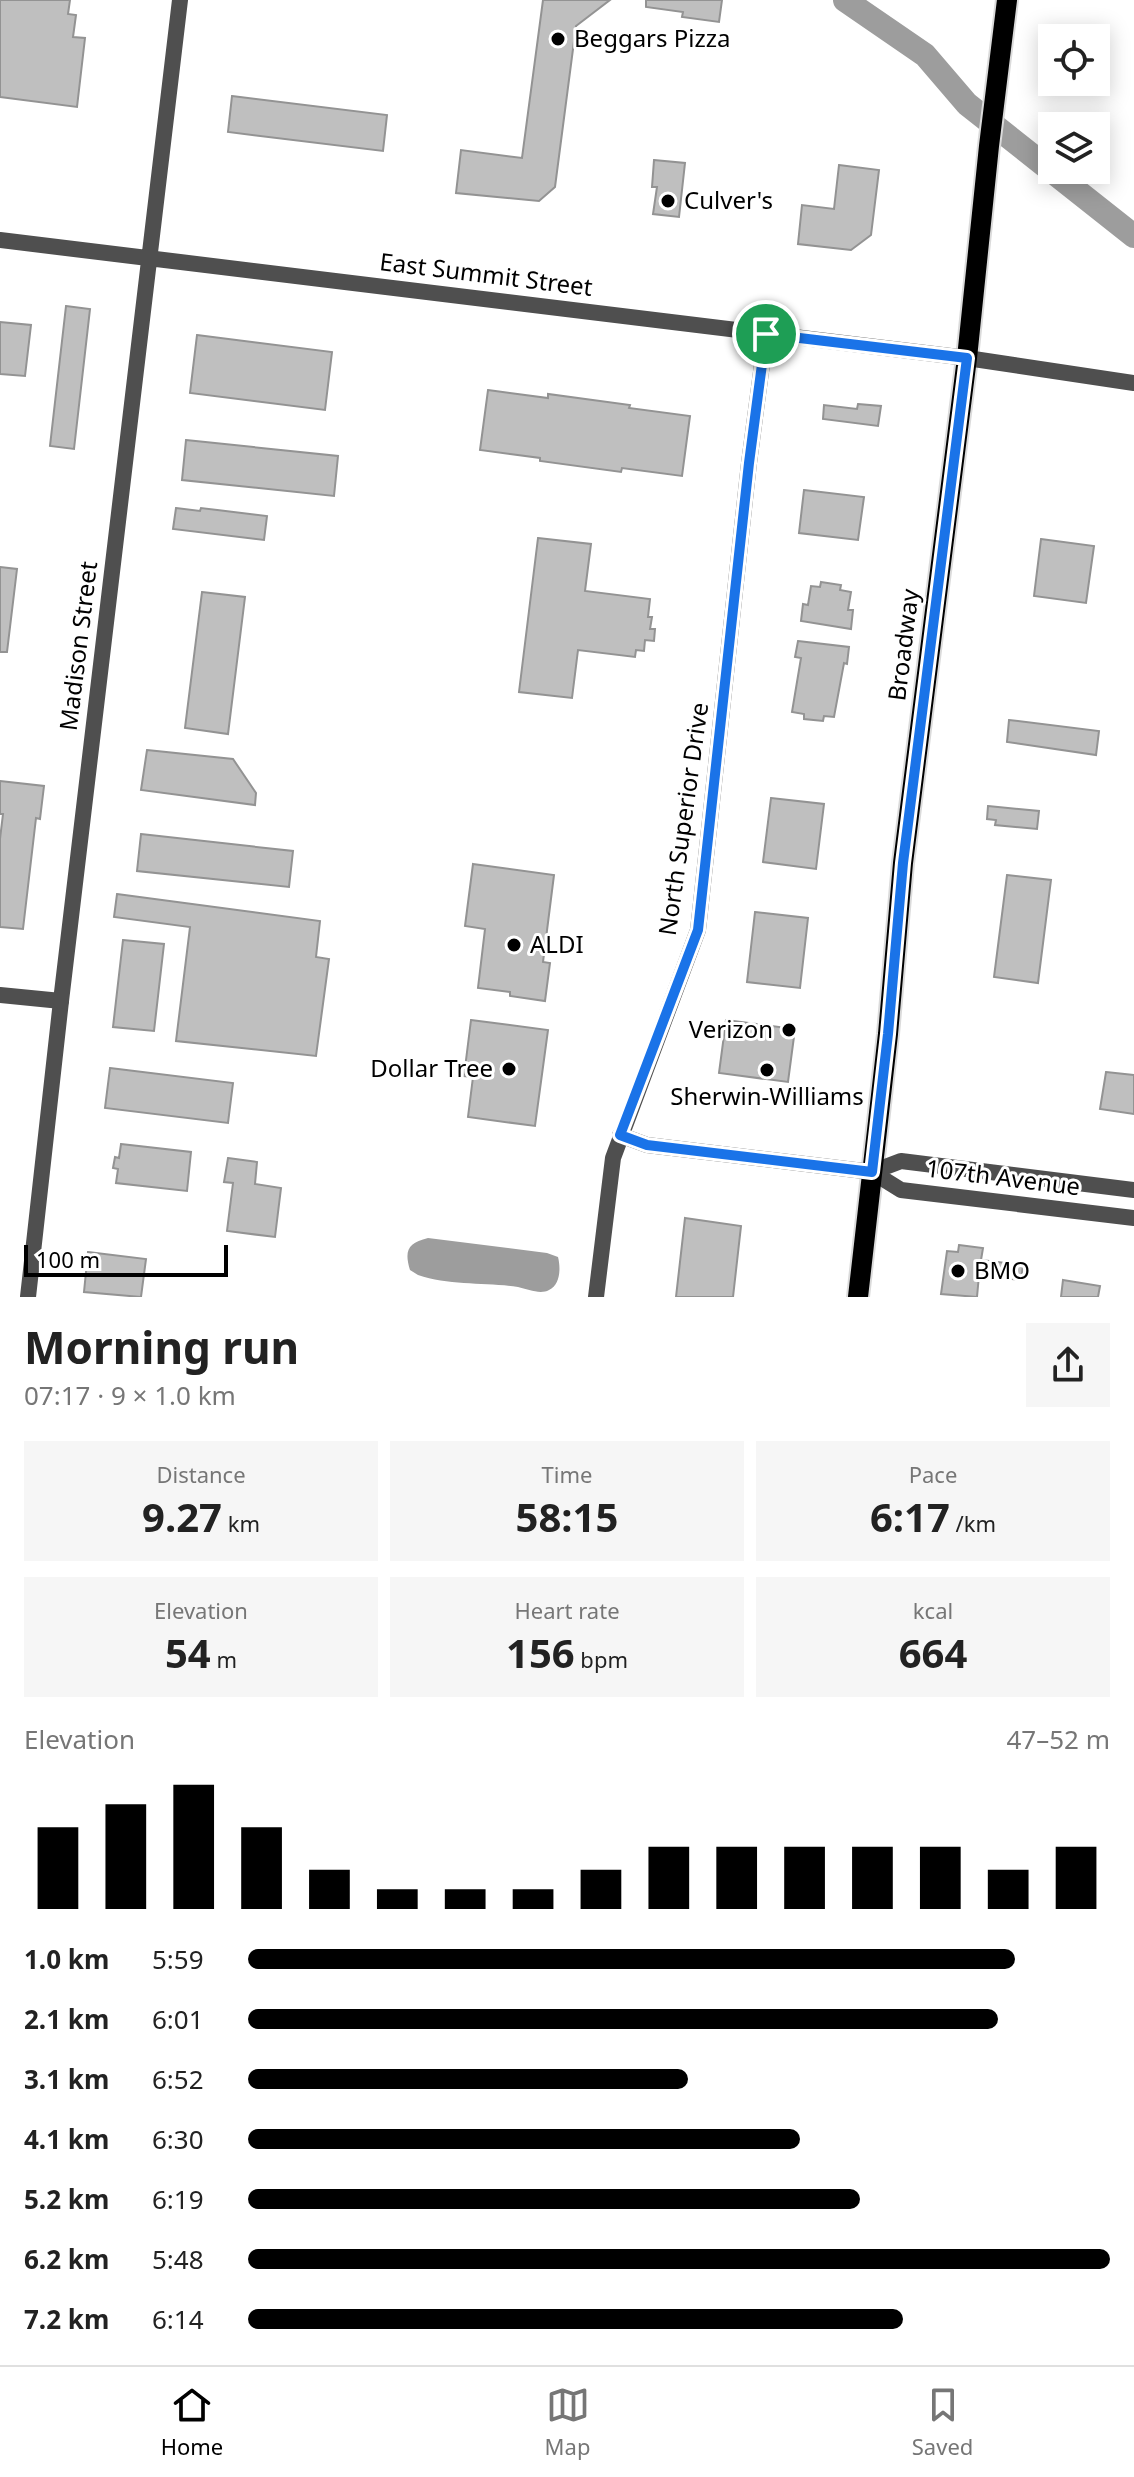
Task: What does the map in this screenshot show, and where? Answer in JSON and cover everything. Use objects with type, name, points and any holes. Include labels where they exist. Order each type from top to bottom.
[{"type":"main road","name":"Broadway","points":[[858,1297],[888,1034],[903,863],[967,358],[1007,0]]},
{"type":"street","name":"Madison Street","points":[[28,1297],[180,0]]},
{"type":"street","name":"East Summit Street","points":[[0,240],[967,358],[1134,383]]},
{"type":"street","name":"North Superior Drive","points":[[596,1297],[613,1158],[698,930],[766,334]]},
{"type":"street","points":[[0,995],[61,1001]]},
{"type":"street","name":"107th Avenue","points":[[620,1135],[647,1145],[872,1172],[901,1190],[1134,1218]]},
{"type":"street","name":"107th Avenue","points":[[872,1172],[901,1161],[1134,1190]]},
{"type":"shaded area","points":[[428,1238],[547,1253],[558,1257],[557,1281],[553,1288],[538,1292],[518,1287],[443,1281],[418,1275],[410,1270],[407,1257],[409,1248]]},
{"type":"building","points":[[0,0],[70,0],[68,14],[76,15],[73,37],[85,38],[77,107],[0,97]]},
{"type":"building","points":[[543,0],[610,0],[576,26],[555,187],[539,201],[456,193],[461,150],[522,158]]},
{"type":"building","points":[[646,0],[722,0],[719,22],[682,17],[683,12],[646,7]]},
{"type":"building","points":[[232,96],[387,115],[383,151],[228,132]]},
{"type":"building","name":"Culver's","points":[[654,160],[685,163],[679,217],[653,214],[657,187],[652,187]]},
{"type":"building","points":[[839,165],[879,170],[871,235],[851,250],[798,244],[802,205],[834,209]]},
{"type":"building","points":[[66,306],[90,309],[74,449],[50,446]]},
{"type":"building","points":[[0,322],[31,325],[25,376],[0,374]]},
{"type":"building","points":[[197,335],[332,352],[325,410],[190,393]]},
{"type":"building","points":[[488,390],[548,398],[548,394],[690,416],[682,476],[622,468],[621,472],[480,450]]},
{"type":"building","points":[[858,404],[881,406],[878,426],[823,419],[824,405],[857,409]]},
{"type":"building","points":[[186,440],[338,456],[334,496],[182,480]]},
{"type":"building","points":[[804,490],[864,497],[858,540],[799,533]]},
{"type":"building","points":[[176,508],[267,516],[264,540],[173,529]]},
{"type":"building","points":[[538,538],[591,544],[585,591],[650,599],[648,617],[652,617],[650,629],[655,629],[654,641],[645,640],[644,651],[636,650],[635,657],[578,650],[572,698],[519,692]]},
{"type":"building","points":[[1041,539],[1094,546],[1086,603],[1034,596]]},
{"type":"building","points":[[0,567],[17,569],[7,652],[0,652]]},
{"type":"building","points":[[821,582],[841,585],[840,590],[851,592],[848,610],[853,610],[851,629],[801,621],[803,604],[808,605],[811,586],[820,587]]},
{"type":"building","points":[[202,592],[245,597],[228,734],[185,728]]},
{"type":"building","points":[[798,641],[849,647],[834,717],[824,716],[823,721],[804,719],[804,714],[792,712],[801,658],[795,657]]},
{"type":"building","points":[[1009,720],[1099,731],[1096,755],[1007,742]]},
{"type":"building","points":[[147,750],[233,759],[256,793],[255,805],[141,790]]},
{"type":"building","points":[[0,781],[44,786],[40,819],[36,818],[23,929],[0,927],[3,814],[0,814]]},
{"type":"building","points":[[771,798],[824,804],[816,869],[763,862]]},
{"type":"building","points":[[988,806],[1039,811],[1037,829],[995,825],[996,820],[987,819]]},
{"type":"building","points":[[141,834],[293,851],[289,887],[137,871]]},
{"type":"building","name":"ALDI","points":[[473,864],[554,875],[543,962],[550,963],[545,1001],[478,988],[485,929],[465,926]]},
{"type":"building","points":[[1007,875],[1051,880],[1038,983],[994,977]]},
{"type":"building","points":[[117,894],[320,921],[316,957],[329,959],[316,1056],[176,1041],[190,927],[114,917]]},
{"type":"building","points":[[755,912],[808,918],[800,988],[747,982]]},
{"type":"building","points":[[123,940],[164,944],[154,1031],[113,1027]]},
{"type":"building","points":[[471,1020],[548,1030],[535,1126],[468,1117],[473,1077],[464,1076]]},
{"type":"building","points":[[726,1020],[795,1029],[788,1082],[719,1073]]},
{"type":"building","points":[[110,1068],[233,1083],[228,1123],[105,1108]]},
{"type":"building","points":[[1106,1072],[1134,1075],[1134,1114],[1100,1109]]},
{"type":"building","points":[[121,1144],[191,1152],[187,1191],[116,1183],[118,1169],[113,1168],[115,1157],[119,1158]]},
{"type":"building","points":[[228,1158],[257,1162],[255,1184],[281,1188],[275,1237],[227,1231],[233,1183],[224,1182]]},
{"type":"building","points":[[685,1218],[741,1226],[733,1297],[676,1297]]},
{"type":"building","points":[[959,1245],[983,1248],[981,1260],[1023,1265],[1021,1280],[979,1275],[977,1297],[941,1294],[947,1251],[958,1252]]},
{"type":"building","points":[[88,1252],[146,1259],[141,1297],[84,1292]]},
{"type":"building","points":[[1063,1280],[1100,1286],[1098,1297],[1061,1297]]},
{"type":"waterway","points":[[845,0],[925,55],[967,104],[1134,236]]},
{"type":"place","name":"Beggars Pizza","points":[[558,39]]},
{"type":"place","name":"Culver's","points":[[668,201]]},
{"type":"place","name":"ALDI","points":[[514,945]]},
{"type":"place","name":"Verizon","points":[[789,1030]]},
{"type":"place","name":"Dollar Tree","points":[[509,1069]]},
{"type":"place","name":"Sherwin-Williams","points":[[767,1070]]},
{"type":"place","name":"BMO","points":[[958,1271]]},
{"type":"route","points":[[766,334],[967,358],[903,863],[872,1172],[647,1145],[620,1135],[698,930],[766,334]]}]
